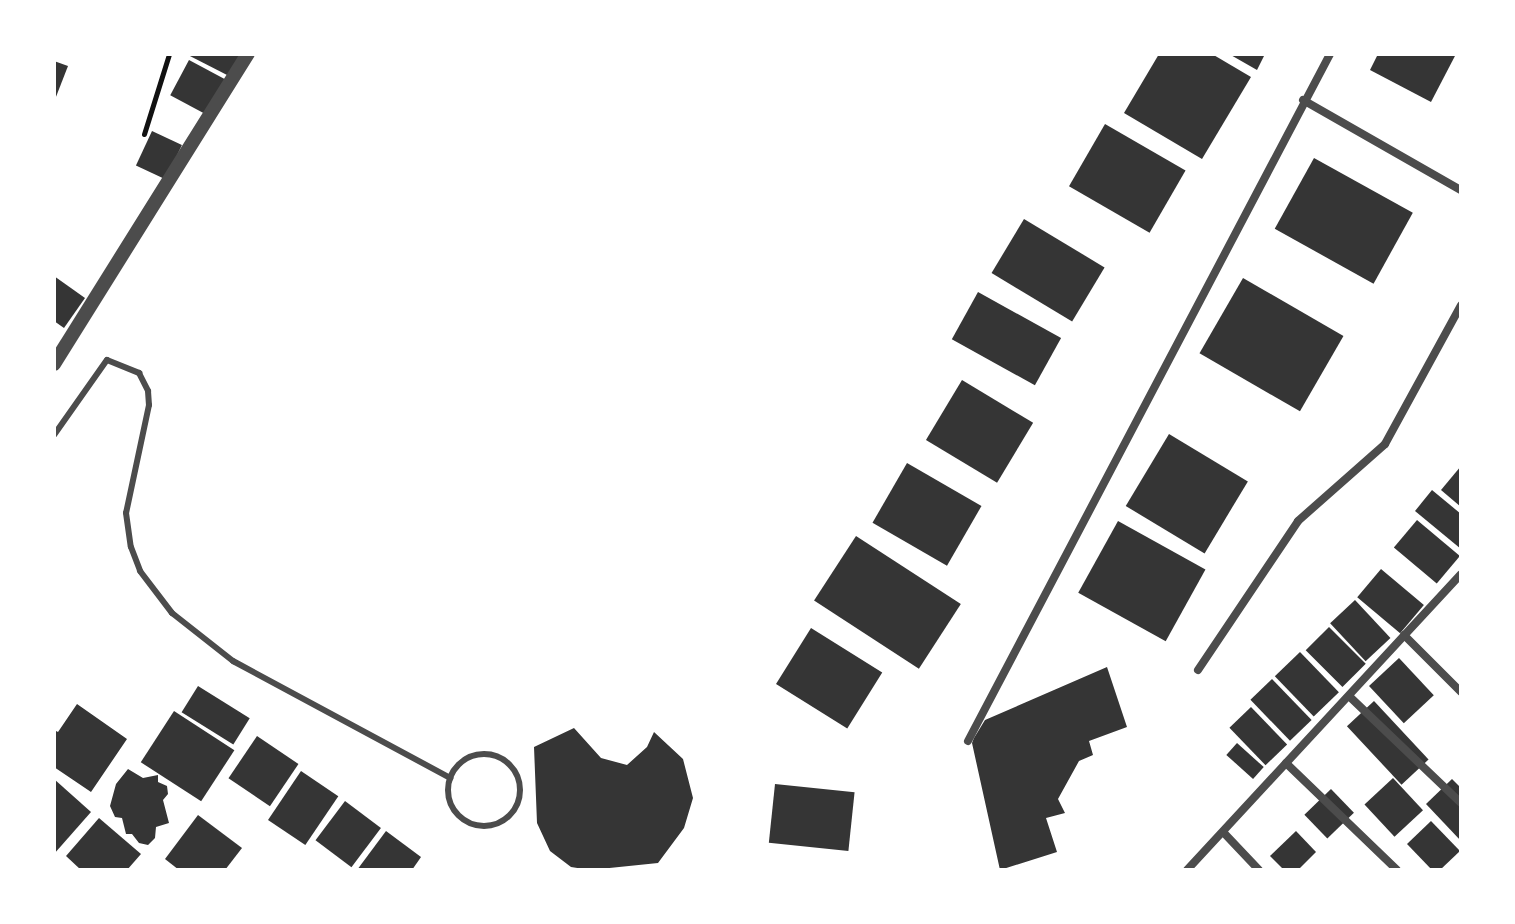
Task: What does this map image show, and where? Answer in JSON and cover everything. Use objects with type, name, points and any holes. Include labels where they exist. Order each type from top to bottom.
[{"type":"street","points":[[54,364],[248,54]]},
{"type":"street","points":[[968,741],[1303,100],[1330,54]]},
{"type":"street","points":[[1303,100],[1461,190]]},
{"type":"street","points":[[1198,670],[1298,521],[1385,444],[1461,305]]},
{"type":"street","points":[[1187,870],[1461,574]]},
{"type":"street","points":[[1404,635],[1461,692]]},
{"type":"street","points":[[1350,697],[1461,803]]},
{"type":"street","points":[[1286,763],[1397,870]]},
{"type":"street","points":[[1224,833],[1259,870]]},
{"type":"lane","points":[[54,435],[107,360],[139,373],[148,391],[149,405],[126,513],[129,536],[140,571],[172,613],[233,661],[450,778]]},
{"type":"lane","points":[[487,754],[508,764],[515,774],[519,797],[507,817],[486,826],[474,825],[455,812],[449,802],[450,778],[464,760],[487,754]]},
{"type":"path","points":[[144,134],[169,54]]},
{"type":"building","points":[[186,54],[241,54],[229,76]]},
{"type":"building","points":[[1159,54],[1212,54],[1251,77],[1202,159],[1124,113]]},
{"type":"building","points":[[1229,54],[1265,54],[1257,70]]},
{"type":"building","points":[[1378,54],[1456,54],[1431,102],[1370,70]]},
{"type":"building","points":[[189,60],[228,81],[209,116],[170,95]]},
{"type":"building","points":[[54,61],[68,66],[54,102]]},
{"type":"building","points":[[1105,124],[1186,170],[1150,233],[1069,186]]},
{"type":"building","points":[[152,131],[182,145],[166,179],[136,165]]},
{"type":"building","points":[[1314,158],[1413,213],[1374,284],[1275,229]]},
{"type":"building","points":[[1024,219],[1105,267],[1072,321],[992,273]]},
{"type":"building","points":[[54,276],[85,298],[64,328],[54,321]]},
{"type":"building","points":[[1243,278],[1343,336],[1300,411],[1200,353]]},
{"type":"building","points":[[978,292],[1061,338],[1035,385],[952,339]]},
{"type":"building","points":[[962,380],[1033,423],[997,483],[926,440]]},
{"type":"building","points":[[1169,434],[1248,481],[1205,553],[1126,506]]},
{"type":"building","points":[[907,463],[981,506],[947,566],[872,523]]},
{"type":"building","points":[[1461,466],[1461,507],[1441,490]]},
{"type":"building","points":[[1432,490],[1461,514],[1461,549],[1415,511]]},
{"type":"building","points":[[1417,520],[1460,556],[1437,584],[1394,548]]},
{"type":"building","points":[[1118,521],[1205,569],[1166,641],[1078,593]]},
{"type":"building","points":[[856,536],[961,604],[919,669],[814,601]]},
{"type":"building","points":[[1381,569],[1424,605],[1400,633],[1357,597]]},
{"type":"building","points":[[1355,600],[1390,638],[1366,661],[1330,623]]},
{"type":"building","points":[[1329,627],[1366,664],[1342,687],[1306,650]]},
{"type":"building","points":[[811,628],[882,673],[847,728],[776,684]]},
{"type":"building","points":[[1300,652],[1339,692],[1314,717],[1275,676]]},
{"type":"building","points":[[1399,658],[1434,695],[1404,723],[1369,686]]},
{"type":"building","points":[[1107,667],[1127,727],[1089,741],[1093,755],[1079,761],[1058,799],[1065,813],[1046,818],[1057,852],[1000,870],[972,743],[974,738],[985,720]]},
{"type":"building","points":[[1272,679],[1312,720],[1290,741],[1250,700]]},
{"type":"building","points":[[198,686],[250,718],[233,745],[182,712]]},
{"type":"building","points":[[1374,701],[1429,760],[1401,785],[1347,726]]},
{"type":"building","points":[[77,704],[127,739],[91,792],[54,767],[54,730],[58,732]]},
{"type":"building","points":[[1251,707],[1287,744],[1266,765],[1229,728]]},
{"type":"building","points":[[174,711],[234,750],[201,801],[141,762]]},
{"type":"building","points":[[574,728],[601,758],[627,765],[647,747],[654,732],[683,759],[693,798],[684,828],[658,863],[590,870],[571,867],[550,851],[537,823],[534,747]]},
{"type":"building","points":[[257,736],[298,764],[270,806],[228,778]]},
{"type":"building","points":[[1237,743],[1264,767],[1253,779],[1226,755]]},
{"type":"building","points":[[128,769],[143,778],[158,775],[158,782],[167,786],[168,794],[163,800],[169,823],[156,827],[155,838],[148,845],[139,843],[132,834],[126,834],[122,818],[115,817],[110,806],[116,784]]},
{"type":"building","points":[[301,771],[338,796],[305,845],[268,820]]},
{"type":"building","points":[[1393,778],[1423,810],[1394,837],[1364,805]]},
{"type":"building","points":[[54,779],[91,812],[54,854]]},
{"type":"building","points":[[1452,779],[1461,788],[1461,841],[1426,804]]},
{"type":"building","points":[[775,784],[855,792],[848,851],[769,843]]},
{"type":"building","points":[[1331,789],[1354,813],[1327,838],[1304,815]]},
{"type":"building","points":[[345,801],[381,828],[351,867],[316,840]]},
{"type":"building","points":[[198,815],[242,848],[225,870],[179,870],[165,859]]},
{"type":"building","points":[[99,818],[141,854],[127,870],[81,870],[66,856]]},
{"type":"building","points":[[1431,821],[1460,851],[1440,870],[1432,870],[1407,844]]},
{"type":"building","points":[[386,831],[421,857],[412,870],[357,870]]},
{"type":"building","points":[[1296,831],[1316,852],[1298,870],[1284,870],[1270,856]]}]
